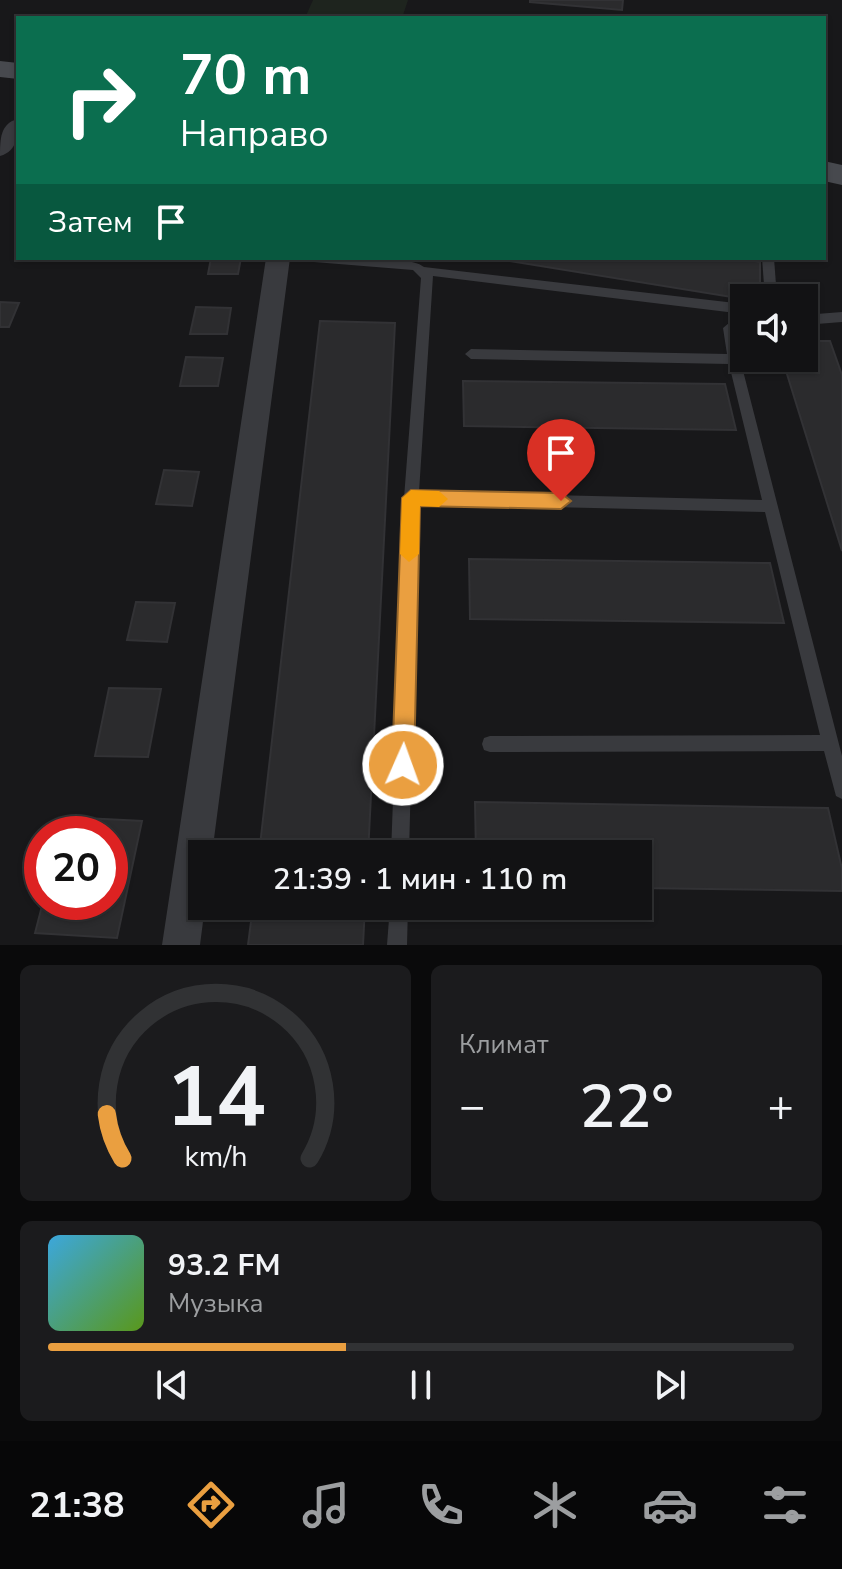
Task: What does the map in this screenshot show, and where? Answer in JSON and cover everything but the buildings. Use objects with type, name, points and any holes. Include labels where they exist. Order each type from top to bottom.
[{"type":"street","points":[[0,149],[16,128]]},
{"type":"street","points":[[181,945],[278,260]]},
{"type":"lane","points":[[367,260],[393,261],[423,271],[730,307]]},
{"type":"lane","points":[[768,260],[770,284]]},
{"type":"lane","points":[[400,840],[411,498],[427,277],[423,271]]},
{"type":"lane","points":[[818,319],[842,317]]},
{"type":"lane","points":[[471,354],[730,359]]},
{"type":"lane","points":[[737,372],[842,790]]},
{"type":"lane","points":[[411,498],[771,506]]},
{"type":"lane","points":[[490,744],[830,743]]},
{"type":"lane","points":[[397,945],[398,920]]},
{"type":"shaded area","points":[[313,0],[408,0],[403,16],[306,16]]},
{"type":"slow traffic","points":[[409,554],[411,498],[439,499]]},
{"type":"route","points":[[403,765],[411,498],[561,501]]}]
